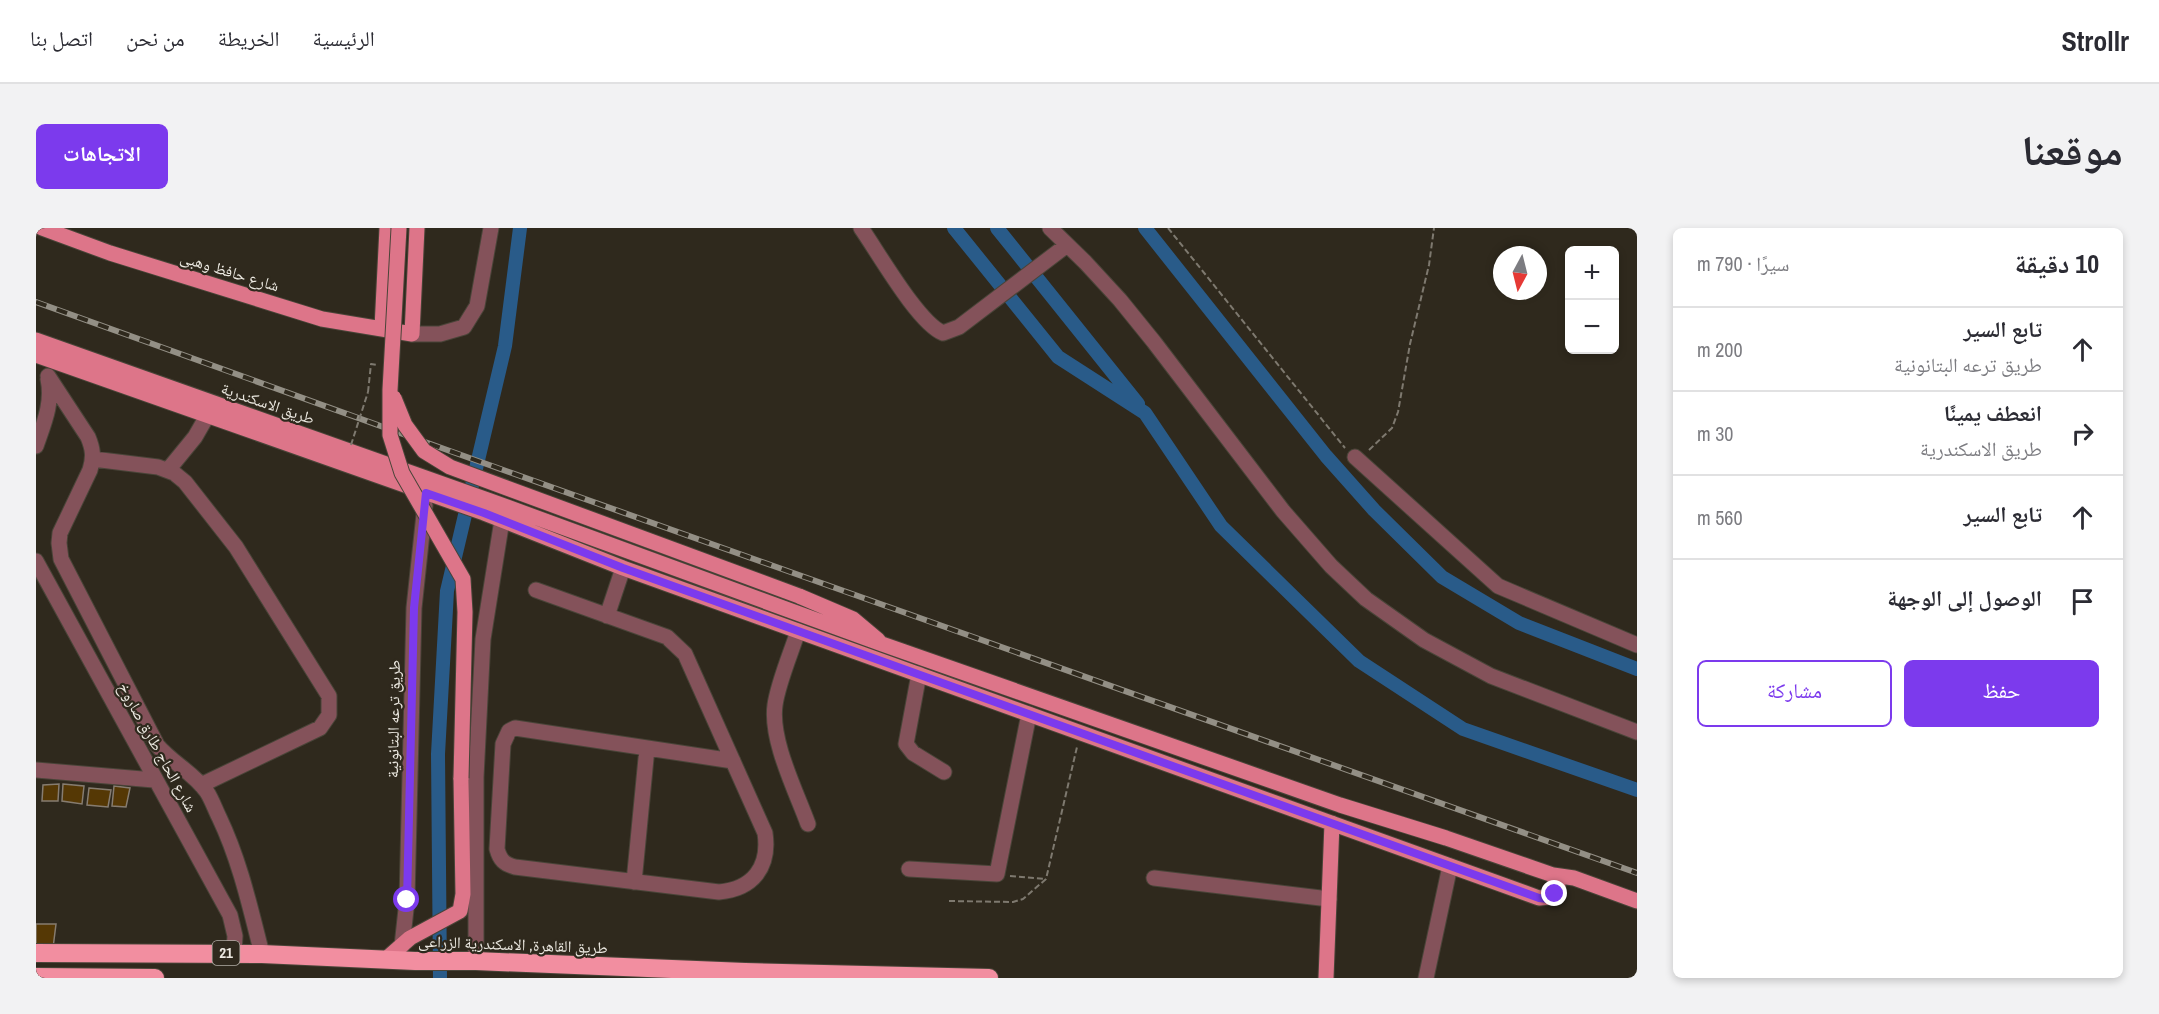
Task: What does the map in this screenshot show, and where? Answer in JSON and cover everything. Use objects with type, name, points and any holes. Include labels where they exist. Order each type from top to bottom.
[{"type":"highway","name":"طريق القاهرة, الاسكندرية الزراعى","points":[[36,953],[234,953],[745,972],[989,978]]},
{"type":"highway","points":[[36,977],[154,978]]},
{"type":"main road","name":"شارع حافظ وهبى","points":[[42,228],[110,253],[322,319],[412,334]]},
{"type":"main road","points":[[382,328],[387,228]]},
{"type":"main road","points":[[385,960],[406,942],[460,910],[463,894],[461,778],[465,612],[463,579],[402,473],[390,435],[390,390],[399,228]]},
{"type":"main road","points":[[412,334],[417,228]]},
{"type":"main road","name":"طريق الاسكندرية","points":[[36,340],[426,493],[452,495]]},
{"type":"main road","name":"طريق الاسكندرية","points":[[39,356],[211,410],[486,506]]},
{"type":"main road","points":[[390,390],[405,425],[424,451],[450,467],[799,596],[853,620],[869,630],[882,644]]},
{"type":"main road","points":[[486,506],[502,520],[623,568],[1543,899],[1552,897],[1557,890],[1557,882],[1553,875]]},
{"type":"main road","points":[[486,506],[1340,804],[1553,875],[1574,878],[1637,901]]},
{"type":"main road","points":[[1326,978],[1332,822]]},
{"type":"street","points":[[412,334],[440,334],[464,327],[477,306],[491,228]]},
{"type":"street","points":[[861,228],[912,303],[930,325],[943,333],[959,327],[1067,245]]},
{"type":"street","points":[[1050,228],[1085,262],[1142,326],[1283,511],[1331,566],[1366,599],[1424,640],[1491,676],[1637,732]]},
{"type":"street","points":[[39,356],[48,376],[88,437],[92,447],[93,459],[90,470],[60,533],[61,559],[149,734],[166,755],[201,784],[208,793],[240,867],[262,954]]},
{"type":"street","points":[[36,446],[41,417],[50,390],[48,376]]},
{"type":"street","points":[[168,470],[187,449],[211,410]]},
{"type":"street","points":[[1355,457],[1497,586],[1637,645]]},
{"type":"street","points":[[93,459],[168,470],[185,482],[230,538],[327,690],[330,702],[329,715],[314,732],[201,784]]},
{"type":"street","name":"طريق ترعه البتانونية","points":[[406,942],[414,608],[426,493]]},
{"type":"street","points":[[472,961],[476,789],[483,639],[502,520]]},
{"type":"street","name":"شارع الحاج طارق صاروخ","points":[[36,561],[42,581],[230,915],[235,936],[234,953]]},
{"type":"street","points":[[607,616],[623,568]]},
{"type":"street","points":[[536,590],[667,637],[680,647],[685,654],[733,761],[765,833],[767,845],[765,857],[753,879],[731,891],[719,892],[515,867],[499,858],[496,849],[503,744],[509,731],[515,728],[733,761]]},
{"type":"street","points":[[798,631],[775,704],[774,718],[779,746],[807,824]]},
{"type":"street","points":[[919,674],[906,744],[913,753],[944,772]]},
{"type":"street","points":[[909,869],[997,874],[1029,714]]},
{"type":"street","points":[[634,882],[647,748]]},
{"type":"street","points":[[36,770],[154,780]]},
{"type":"street","points":[[1426,978],[1450,866]]},
{"type":"street","points":[[1154,878],[1329,899]]},
{"type":"path","points":[[1168,228],[1350,454],[1355,457],[1362,456],[1382,439],[1392,428],[1398,412],[1410,344],[1429,265],[1434,228]]},
{"type":"path","points":[[351,445],[368,393],[371,364]]},
{"type":"path","points":[[949,902],[1013,902],[1023,899],[1046,879],[1080,733]]},
{"type":"path","points":[[997,874],[1046,879]]},
{"type":"building","points":[[59,784],[58,801],[42,801],[43,785]]},
{"type":"building","points":[[63,784],[84,786],[82,804],[62,801]]},
{"type":"building","points":[[114,786],[130,788],[126,807],[112,806]]},
{"type":"building","points":[[89,788],[111,790],[108,807],[87,805]]},
{"type":"building","points":[[36,924],[56,924],[53,948],[36,947]]},
{"type":"waterway","points":[[440,978],[438,754],[447,591],[505,346],[520,228]]},
{"type":"waterway","points":[[954,228],[1058,357],[1145,413],[1221,526],[1359,661],[1463,729],[1637,790]]},
{"type":"waterway","points":[[997,228],[1138,404]]},
{"type":"waterway","points":[[1145,228],[1326,456],[1374,510],[1442,577],[1519,623],[1637,669]]},
{"type":"railway","points":[[36,302],[1637,873]]},
{"type":"route","points":[[407,900],[414,608],[426,493],[484,513],[623,568],[1539,898],[1548,899],[1555,894]]}]
